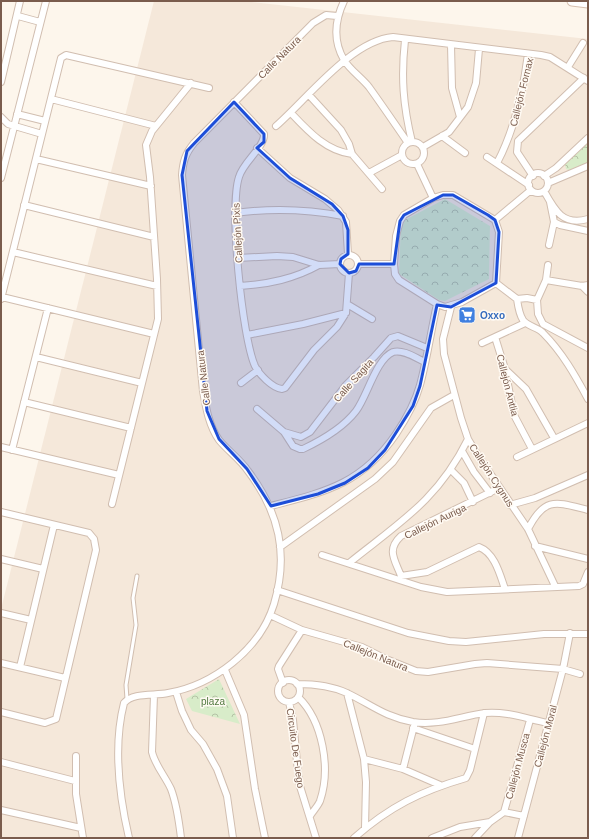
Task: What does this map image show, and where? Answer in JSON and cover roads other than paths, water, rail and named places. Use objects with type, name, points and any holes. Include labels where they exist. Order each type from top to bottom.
[{"type":"main road","points":[[572,1],[588,3]]},
{"type":"street","points":[[1,82],[4,61],[18,16],[20,1]]},
{"type":"street","points":[[1,178],[46,1]]},
{"type":"street","points":[[344,1],[337,16],[336,34],[344,61],[368,86],[410,142]]},
{"type":"street","name":"Calle Natura","points":[[128,699],[176,692],[225,670],[243,653],[259,634],[270,615],[277,590],[280,547],[270,506],[247,469],[219,439],[207,411],[203,391],[182,175],[183,161],[187,151],[313,23],[326,15],[337,16]]},
{"type":"street","points":[[18,16],[40,22]]},
{"type":"street","points":[[276,126],[344,61],[361,48],[374,41],[393,37],[405,40],[528,54]]},
{"type":"street","points":[[405,40],[402,80],[403,101],[410,142]]},
{"type":"street","points":[[451,45],[452,88],[460,117]]},
{"type":"street","points":[[568,67],[584,45]]},
{"type":"street","points":[[423,147],[442,136],[455,126],[468,107],[473,97],[476,83],[478,49]]},
{"type":"street","name":"Callejón Fornax","points":[[496,163],[510,136],[522,90],[528,54],[550,58],[568,67],[586,79],[518,141],[517,152],[533,176]]},
{"type":"street","points":[[154,334],[1,298],[61,58],[66,55],[209,88]]},
{"type":"street","points":[[112,504],[158,319],[158,286],[151,186],[146,145],[156,126],[191,83]]},
{"type":"street","points":[[309,95],[341,130],[349,144],[352,154],[382,188]]},
{"type":"street","points":[[51,99],[156,126]]},
{"type":"street","points":[[234,102],[261,128],[264,134],[264,140]]},
{"type":"street","points":[[291,113],[327,146],[339,152],[352,154]]},
{"type":"street","points":[[17,114],[45,121]]},
{"type":"street","points":[[1,117],[5,122],[14,127],[42,134]]},
{"type":"street","name":"Callejón Pixis","points":[[270,134],[247,161],[239,176],[235,194],[235,213],[240,286],[251,355],[258,370],[275,386],[282,389],[285,388],[314,350],[337,327],[346,313],[349,273]]},
{"type":"street","points":[[442,136],[465,153]]},
{"type":"street","points":[[544,176],[588,138]]},
{"type":"street","points":[[410,142],[416,142],[423,147],[424,157],[417,164],[407,163],[402,155],[403,148],[410,142]]},
{"type":"street","points":[[257,148],[290,178],[332,204],[343,216],[348,230],[348,254]]},
{"type":"street","points":[[369,173],[402,155]]},
{"type":"street","points":[[487,157],[538,193],[544,191],[548,183],[588,166]]},
{"type":"street","points":[[36,159],[151,186]]},
{"type":"street","points":[[563,161],[562,170],[569,173]]},
{"type":"street","points":[[417,164],[433,198]]},
{"type":"street","points":[[495,220],[530,187],[533,176],[538,174],[544,176],[548,183]]},
{"type":"street","points":[[544,191],[550,202],[562,217],[571,224],[588,231]]},
{"type":"street","points":[[443,195],[453,195],[495,220],[499,232],[496,283],[451,307],[437,304],[399,280],[394,264],[396,236],[400,220],[404,215],[433,198],[443,195]]},
{"type":"street","points":[[549,245],[554,222],[550,202]]},
{"type":"street","points":[[24,205],[154,237]]},
{"type":"street","points":[[235,213],[287,209],[343,216]]},
{"type":"street","points":[[554,222],[571,224],[588,219]]},
{"type":"street","points":[[13,252],[158,286]]},
{"type":"street","points":[[348,254],[356,257],[359,264],[356,271],[349,273],[343,271],[340,264],[341,259],[348,254]]},
{"type":"street","points":[[238,258],[277,256],[293,257],[319,265],[340,264]]},
{"type":"street","points":[[359,264],[394,264]]},
{"type":"street","points":[[240,286],[277,282],[301,275],[319,265]]},
{"type":"street","points":[[548,265],[546,280],[537,300],[541,327],[569,366],[588,399]]},
{"type":"street","points":[[546,280],[585,286],[588,292]]},
{"type":"street","points":[[496,283],[517,299],[520,312],[525,323]]},
{"type":"street","points":[[517,299],[527,298],[537,300]]},
{"type":"street","points":[[347,304],[372,319]]},
{"type":"street","points":[[270,506],[318,494],[345,483],[368,468],[385,450],[413,406],[420,386],[437,304]]},
{"type":"street","name":"Callejón Cygnus","points":[[451,307],[443,339],[445,360],[468,439],[510,505],[528,529],[555,586]]},
{"type":"street","points":[[12,450],[48,308]]},
{"type":"street","points":[[247,335],[303,324],[346,313]]},
{"type":"street","points":[[482,343],[525,323],[541,327],[588,348]]},
{"type":"street","name":"Calle Sagita","points":[[310,432],[346,385],[374,357],[387,341],[395,336],[427,348]]},
{"type":"street","name":"Callejón Antlia","points":[[495,337],[505,369],[514,415],[532,449]]},
{"type":"street","points":[[257,409],[284,432],[293,446],[300,449],[334,431],[355,412],[363,401],[381,363],[388,355],[398,352],[425,362]]},
{"type":"street","points":[[36,357],[142,383]]},
{"type":"street","points":[[374,357],[381,363]]},
{"type":"street","points":[[505,369],[526,388],[554,438]]},
{"type":"street","points":[[241,383],[258,370]]},
{"type":"street","points":[[280,547],[374,479],[393,462],[431,408],[454,395]]},
{"type":"street","points":[[24,402],[131,428]]},
{"type":"street","points":[[517,457],[588,423]]},
{"type":"street","points":[[284,432],[301,437],[310,432],[319,440]]},
{"type":"street","name":"Callejón Auriga","points":[[349,563],[413,513],[437,489],[451,470],[468,439]]},
{"type":"street","points":[[1,447],[119,475]]},
{"type":"street","name":"Callejón Cygnus","points":[[462,451],[474,472],[490,493]]},
{"type":"street","points":[[451,470],[464,483],[473,502]]},
{"type":"street","points":[[510,505],[535,498],[588,475]]},
{"type":"street","name":"Callejón Auriga","points":[[401,579],[392,554],[396,541],[412,530],[473,502],[499,488]]},
{"type":"street","points":[[528,529],[540,510],[550,504],[559,503],[588,510]]},
{"type":"street","points":[[1,512],[89,533],[94,539],[96,550],[56,719],[50,723],[44,723],[1,712]]},
{"type":"street","points":[[20,667],[54,525]]},
{"type":"street","points":[[536,546],[588,559]]},
{"type":"street","points":[[401,579],[426,572],[479,548],[486,551],[490,556],[504,589]]},
{"type":"street","points":[[322,555],[401,579],[421,587],[447,592],[579,586],[582,584],[588,572]]},
{"type":"street","points":[[1,559],[43,569]]},
{"type":"street","points":[[277,590],[408,633],[449,641],[466,642],[570,633],[588,634]]},
{"type":"street","points":[[1,613],[31,620]]},
{"type":"street","name":"Callejón Natura","points":[[270,615],[302,630],[362,647],[386,659],[416,670],[428,672],[487,663],[563,669],[580,674]]},
{"type":"street","points":[[283,683],[278,669],[279,666],[302,630]]},
{"type":"street","name":"Callejón Moral","points":[[518,838],[563,669],[570,633]]},
{"type":"street","points":[[1,662],[65,678]]},
{"type":"street","points":[[225,670],[244,715],[254,789],[265,838]]},
{"type":"street","points":[[297,684],[300,690],[298,697],[289,702],[280,696],[279,689],[283,683],[290,681],[297,684],[321,685],[347,693],[380,712],[475,749]]},
{"type":"street","points":[[176,692],[182,711],[191,730],[203,744],[217,769],[227,796],[233,838]]},
{"type":"street","points":[[347,693],[364,759],[366,782],[366,828]]},
{"type":"street","points":[[154,695],[153,759],[173,795],[178,809],[181,838]]},
{"type":"street","name":"Circuito De Fuego","points":[[298,697],[308,706],[313,716],[324,761],[325,781],[320,802],[310,816]]},
{"type":"street","points":[[128,699],[122,710],[119,779],[122,809],[129,838]]},
{"type":"street","name":"Circuito De Fuego","points":[[289,702],[293,720],[300,783],[316,838]]},
{"type":"street","points":[[414,725],[454,720],[484,713],[507,713],[530,720],[548,723]]},
{"type":"street","points":[[354,838],[387,811],[440,785],[466,778],[484,713]]},
{"type":"street","name":"Callejón Musca","points":[[475,838],[490,822],[504,812],[530,720]]},
{"type":"street","points":[[403,769],[414,725]]},
{"type":"street","points":[[76,756],[75,781],[83,838]]},
{"type":"street","points":[[364,759],[403,769],[440,785]]},
{"type":"street","points":[[1,762],[75,781]]},
{"type":"street","points":[[1,810],[81,828]]},
{"type":"street","name":"Callejón Musca","points":[[504,812],[524,816]]},
{"type":"street","name":"Callejón Musca","points":[[432,838],[460,827],[490,822]]},
{"type":"lane","points":[[128,699],[126,685],[136,625],[133,605],[137,576]]},
{"type":"place","name":"Oxxo","points":[[467,315]]},
{"type":"park label","name":"plaza","points":[[213,701]]}]
